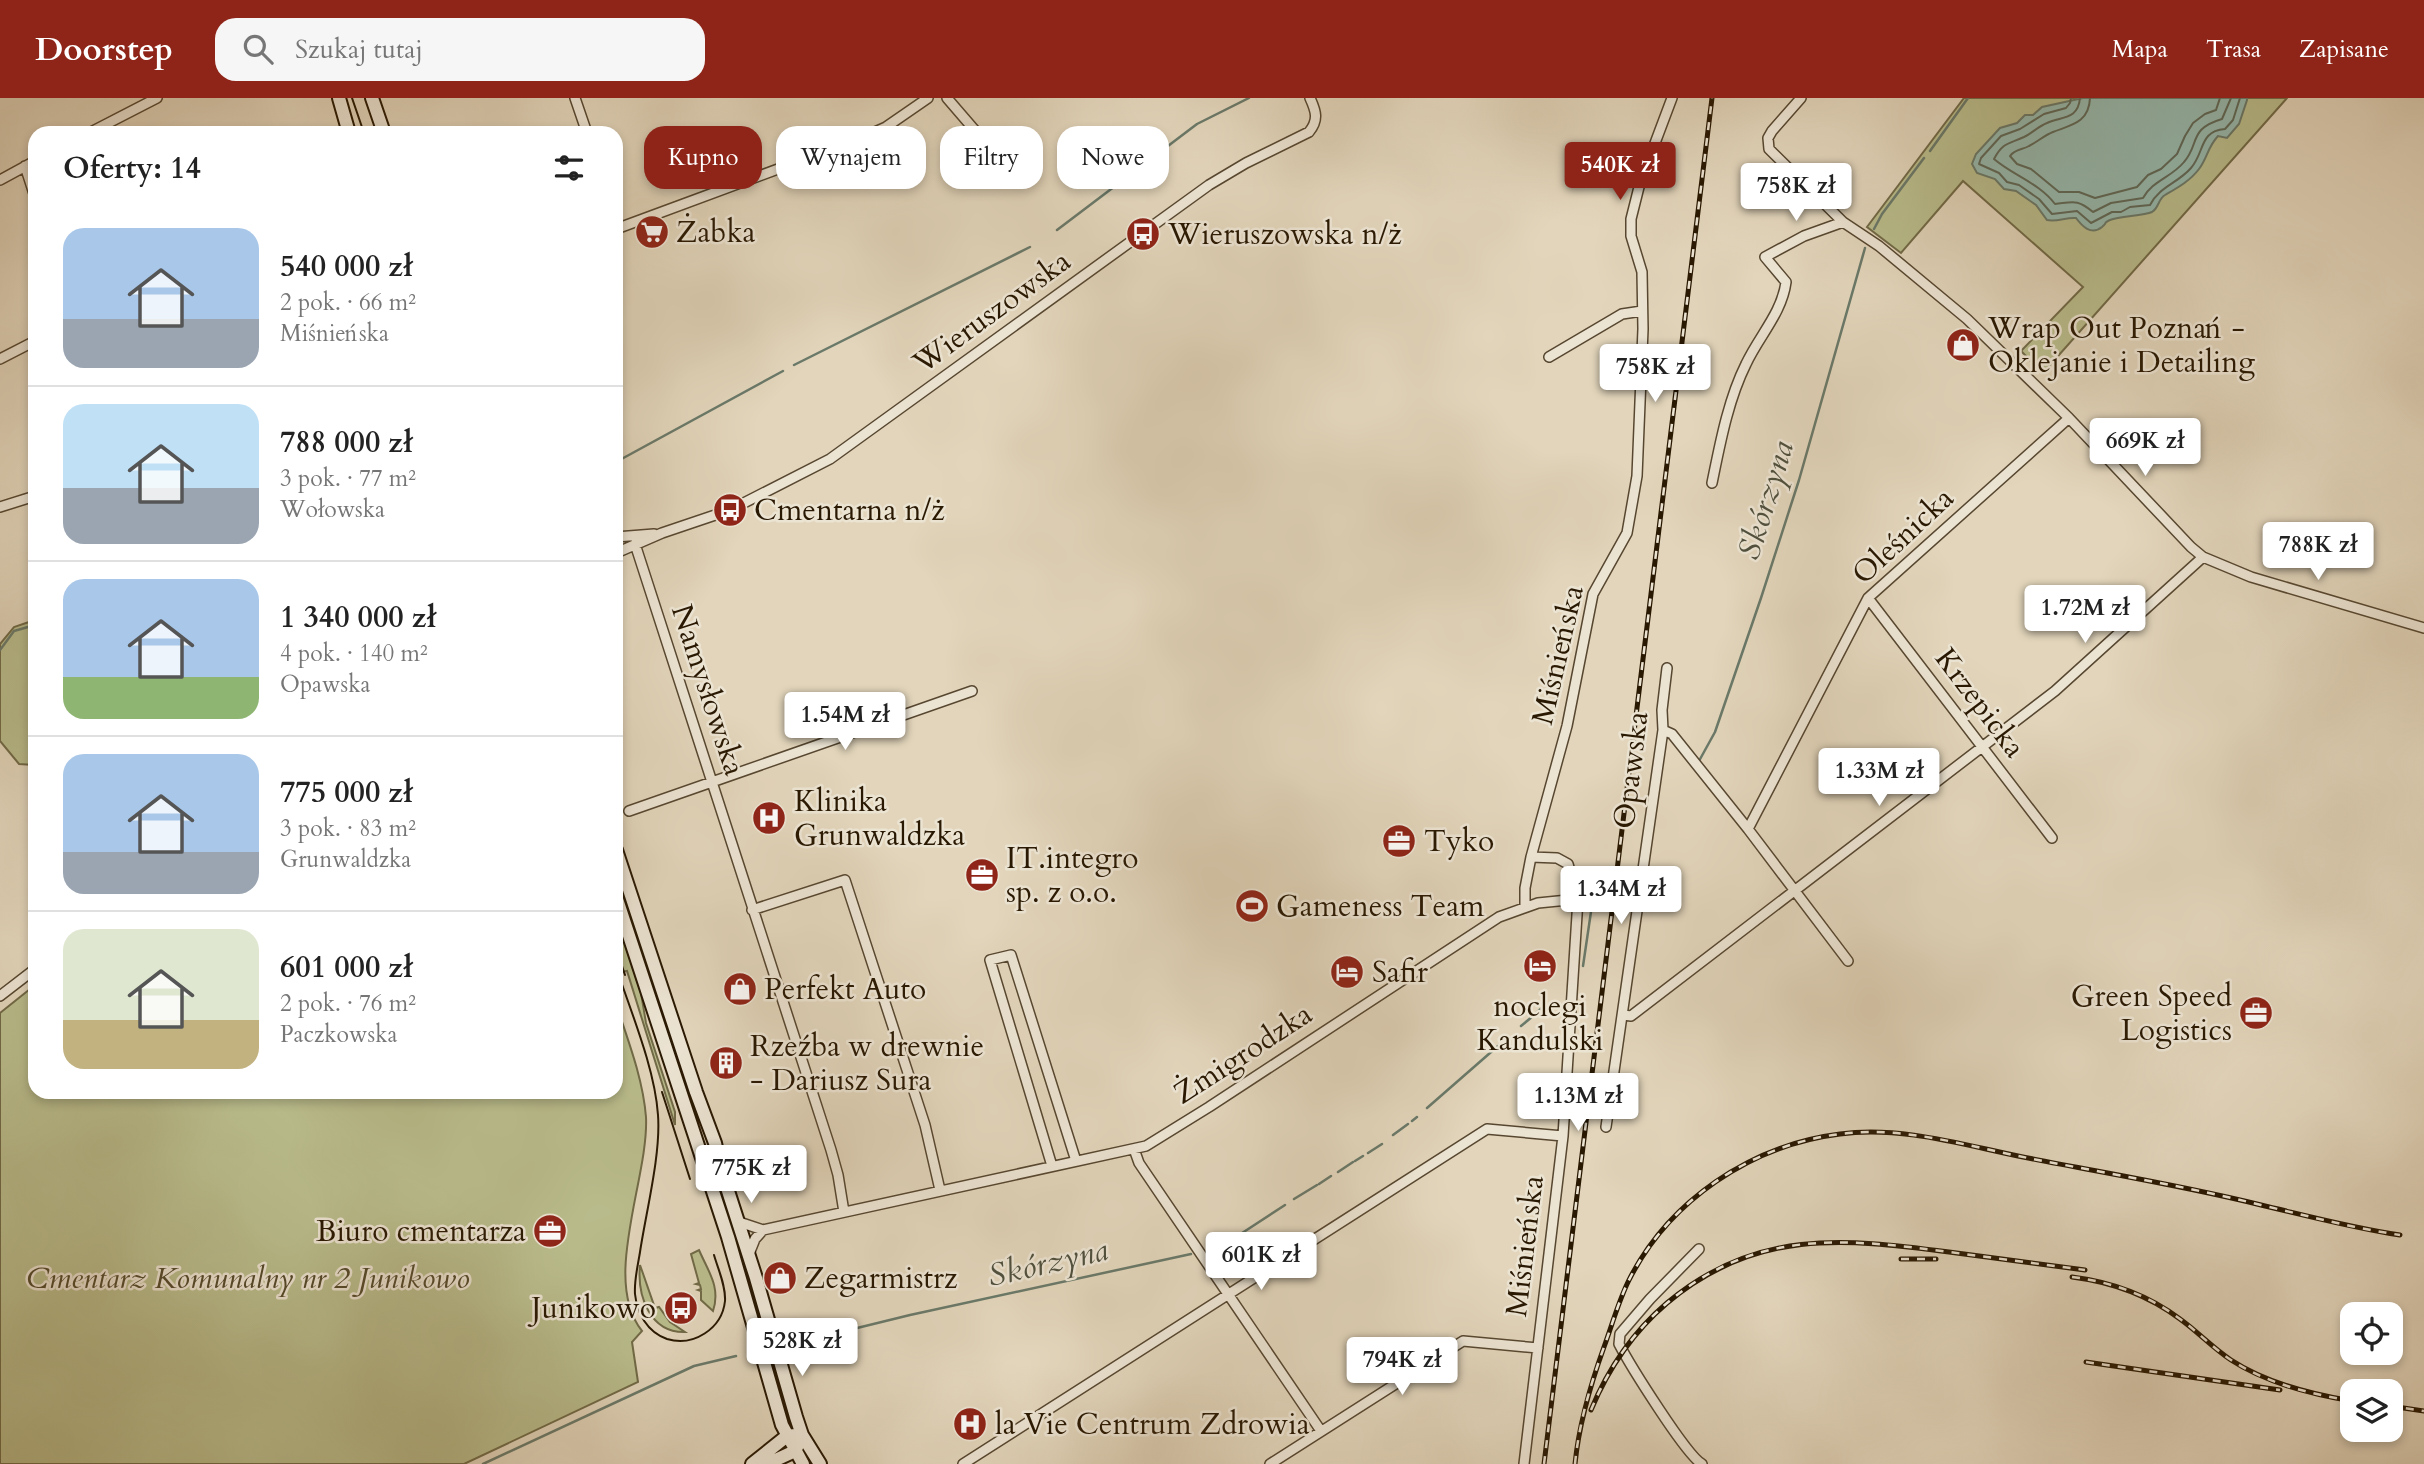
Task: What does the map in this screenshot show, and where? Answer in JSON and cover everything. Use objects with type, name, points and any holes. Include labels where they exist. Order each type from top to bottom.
[{"type":"street","points":[[103,126],[157,98]]},
{"type":"street","points":[[339,98],[347,126]]},
{"type":"street","points":[[372,98],[382,126]]},
{"type":"street","points":[[575,98],[585,126]]},
{"type":"street","points":[[623,224],[859,139],[886,127],[928,98]]},
{"type":"street","points":[[947,98],[971,126]]},
{"type":"street","name":"Wieruszowska","points":[[623,550],[755,499],[836,455],[1209,186],[1308,132],[1317,117],[1310,98]]},
{"type":"street","name":"Miśnieńska","points":[[1525,907],[1525,888],[1531,858],[1567,726],[1593,594],[1627,533],[1637,476],[1642,310],[1642,272],[1631,236],[1631,219],[1640,183],[1672,98]]},
{"type":"street","points":[[1801,98],[1772,131],[1769,149],[1843,222],[1872,241],[1967,319],[2069,418],[2191,547],[2203,557],[2250,578],[2424,628]]},
{"type":"street","points":[[0,180],[26,166],[28,173]]},
{"type":"street","points":[[1712,483],[1735,390],[1746,363],[1766,333],[1784,295],[1786,282],[1765,257],[1804,236],[1843,222]]},
{"type":"street","points":[[1549,357],[1622,314],[1642,310]]},
{"type":"street","points":[[0,359],[28,345]]},
{"type":"street","name":"Oleśnicka","points":[[1748,829],[1868,598],[2069,418]]},
{"type":"street","points":[[0,507],[28,498]]},
{"type":"street","name":"Wieruszowska","points":[[623,536],[662,533]]},
{"type":"street","name":"Namysłowska","points":[[635,544],[831,1150],[844,1212]]},
{"type":"street","points":[[1623,1015],[1631,1016],[2055,691],[2203,557]]},
{"type":"street","name":"Krzepicka","points":[[1868,598],[2052,838]]},
{"type":"street","name":"Opawska","points":[[1606,1127],[1663,730],[1662,710],[1667,668]]},
{"type":"street","points":[[629,811],[713,784],[972,691]]},
{"type":"street","points":[[1663,730],[1672,734],[1848,961]]},
{"type":"street","name":"Miśnieńska","points":[[1524,1464],[1563,1136],[1578,899],[1568,863],[1557,858],[1531,858]]},
{"type":"street","points":[[623,871],[715,1143],[802,1435],[820,1464]]},
{"type":"street","points":[[752,910],[845,880],[925,1125],[940,1190]]},
{"type":"street","name":"Żmigrodzka","points":[[763,1230],[1146,1146],[1500,916],[1525,907],[1562,899],[1578,899]]},
{"type":"street","points":[[623,917],[728,1237],[787,1436],[803,1464]]},
{"type":"street","points":[[1052,1166],[990,960],[1011,955],[1076,1161]]},
{"type":"street","points":[[0,996],[28,974]]},
{"type":"street","points":[[963,1464],[1487,1129],[1563,1136]]},
{"type":"street","points":[[1134,1149],[1139,1163],[1321,1431]]},
{"type":"street","points":[[738,1222],[763,1230],[755,1239],[749,1254]]},
{"type":"street","points":[[1699,1249],[1620,1334],[1619,1344],[1678,1436],[1696,1461],[1702,1464]]},
{"type":"street","points":[[1272,1464],[1463,1341],[1538,1348]]},
{"type":"street","points":[[752,1464],[787,1436],[802,1435]]},
{"type":"street","points":[[767,1464],[795,1451],[802,1435]]},
{"type":"green space","points":[[1964,98],[2287,98],[2043,373],[2021,351],[2083,287],[1963,181],[1901,253],[1867,227]]},
{"type":"green space","points":[[28,622],[28,765],[19,764],[0,741],[0,644],[14,627]]},
{"type":"green space","points":[[623,938],[641,993],[646,1023],[675,1112],[675,1125],[627,971],[623,972]]},
{"type":"green space","name":"Cmentarz Komunalny nr 2 Junikowo","points":[[28,991],[28,1099],[623,1099],[623,1025],[638,1074],[646,1117],[645,1142],[626,1257],[626,1285],[631,1310],[642,1331],[632,1342],[638,1382],[464,1464],[0,1464],[0,1013]]},
{"type":"green space","points":[[699,1250],[714,1287],[713,1311],[701,1300],[701,1291],[698,1290],[701,1289],[700,1285],[696,1284],[699,1283],[691,1254]]},
{"type":"green space","points":[[640,1265],[655,1308],[659,1307],[670,1322],[685,1332],[673,1331],[663,1326],[648,1310],[641,1289]]},
{"type":"water","points":[[2083,98],[2247,100],[2239,124],[2227,138],[2218,136],[2202,165],[2183,184],[2163,197],[2152,212],[2110,220],[2094,231],[2084,227],[2076,218],[2047,220],[2036,205],[2016,191],[2004,189],[1995,179],[1977,173],[1972,164],[1976,154],[2000,128],[2017,123],[2025,115],[2033,115],[2042,107]]},
{"type":"waterway","points":[[1057,230],[1197,124],[1249,98]]},
{"type":"waterway","name":"Skórzyna","points":[[1930,151],[1968,98]]},
{"type":"waterway","name":"Skórzyna","points":[[1874,229],[1924,158]]},
{"type":"waterway","points":[[794,365],[1030,247]]},
{"type":"waterway","name":"Skórzyna","points":[[1699,761],[1715,732],[1761,598],[1799,480],[1865,248]]},
{"type":"waterway","points":[[623,458],[783,371]]},
{"type":"waterway","points":[[0,650],[14,631],[28,627]]},
{"type":"waterway","name":"Skórzyna","points":[[1583,966],[1592,905]]},
{"type":"waterway","name":"Skórzyna","points":[[1535,1014],[1544,1006]]},
{"type":"waterway","name":"Skórzyna","points":[[1521,1026],[1533,1016]]},
{"type":"waterway","name":"Skórzyna","points":[[1427,1108],[1498,1046]]},
{"type":"waterway","name":"Skórzyna","points":[[1412,1121],[1417,1117]]},
{"type":"waterway","name":"Skórzyna","points":[[1393,1135],[1408,1124]]},
{"type":"waterway","name":"Skórzyna","points":[[1368,1153],[1382,1144]]},
{"type":"waterway","name":"Skórzyna","points":[[1355,1161],[1363,1156]]},
{"type":"waterway","name":"Skórzyna","points":[[1338,1172],[1353,1162]]},
{"type":"waterway","name":"Skórzyna","points":[[1319,1184],[1331,1176]]},
{"type":"waterway","name":"Skórzyna","points":[[1294,1199],[1317,1185]]},
{"type":"waterway","name":"Skórzyna","points":[[1236,1237],[1285,1205]]},
{"type":"waterway","name":"Skórzyna","points":[[792,1344],[910,1315],[1191,1254]]},
{"type":"waterway","name":"Skórzyna","points":[[483,1464],[694,1366],[736,1356]]},
{"type":"tram line","points":[[352,98],[362,126]]},
{"type":"tram line","points":[[623,969],[625,975]]},
{"type":"tram line","points":[[623,987],[647,1060],[658,1115],[655,1165],[635,1289],[641,1315],[654,1332],[667,1339],[687,1340],[705,1333],[718,1320],[723,1311],[725,1295],[714,1255]]},
{"type":"tram line","points":[[662,1092],[690,1179]]},
{"type":"railway","points":[[1544,1464],[1712,98]]},
{"type":"railway","points":[[1575,1464],[1582,1419],[1599,1362],[1624,1290],[1645,1253],[1665,1226],[1689,1202],[1716,1182],[1744,1164],[1807,1140],[1862,1132],[1930,1137],[2201,1191],[2400,1235]]},
{"type":"railway","points":[[1591,1410],[1605,1380],[1623,1352],[1643,1326],[1667,1303],[1700,1279],[1733,1262],[1767,1251],[1836,1242],[1873,1244],[2085,1270]]},
{"type":"railway","points":[[1901,1259],[1936,1259]]},
{"type":"railway","points":[[2072,1277],[2101,1282],[2142,1296],[2180,1319],[2231,1360],[2259,1375],[2304,1391],[2340,1399]]},
{"type":"railway","points":[[2086,1362],[2280,1390]]},
{"type":"railway","points":[[2403,1408],[2424,1411]]},
{"type":"place","name":"Żabka","points":[[652,232]]},
{"type":"place","name":"Wieruszowska n/ż","points":[[1143,234]]},
{"type":"place","name":"Wrap Out Poznań - Oklejanie i Detailing","points":[[1963,345]]},
{"type":"place","name":"Cmentarna n/ż","points":[[730,510]]},
{"type":"place","name":"Klinika Grunwaldzka","points":[[769,818]]},
{"type":"place","name":"Tyko","points":[[1399,841]]},
{"type":"place","name":"IT.integro sp. z o.o.","points":[[982,875]]},
{"type":"place","name":"Gameness Team","points":[[1252,906]]},
{"type":"place","name":"noclegi Kandulski","points":[[1540,966]]},
{"type":"place","name":"Safir","points":[[1347,972]]},
{"type":"place","name":"Perfekt Auto","points":[[740,989]]},
{"type":"place","name":"Green Speed Logistics","points":[[2256,1013]]},
{"type":"place","name":"Rzeźba w drewnie - Dariusz Sura","points":[[726,1063]]},
{"type":"place","name":"Biuro cmentarza","points":[[550,1231]]},
{"type":"place","name":"Zegarmistrz","points":[[780,1278]]},
{"type":"place","name":"Junikowo","points":[[681,1308]]},
{"type":"place","name":"la Vie Centrum Zdrowia","points":[[970,1424]]}]
